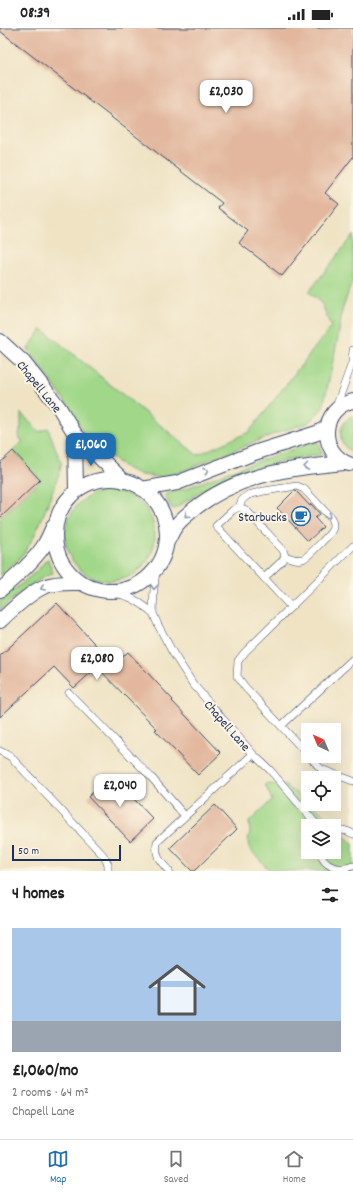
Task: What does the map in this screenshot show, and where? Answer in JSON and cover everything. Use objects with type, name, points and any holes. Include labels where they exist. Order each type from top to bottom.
[{"type":"street","name":"Chapell Lane","points":[[0,341],[24,363],[60,410],[75,434],[124,481]]},
{"type":"street","points":[[349,464],[338,459],[333,453],[327,439],[327,427],[334,412],[344,404],[353,401]]},
{"type":"street","points":[[142,488],[177,482],[257,452],[317,433],[327,427]]},
{"type":"street","points":[[75,434],[76,491]]},
{"type":"street","points":[[166,543],[176,526],[188,514],[213,495],[230,486],[256,476],[285,470],[349,464]]},
{"type":"street","points":[[0,590],[30,562],[44,546],[64,504],[76,491],[91,482],[107,479],[124,481],[142,488],[157,503],[162,512],[167,532],[166,543],[160,562],[154,571],[138,584],[119,591],[94,589],[81,583],[67,571],[58,555],[54,538],[57,520]]},
{"type":"street","points":[[0,620],[45,586],[60,583],[81,583]]},
{"type":"lane","points":[[334,412],[352,364],[353,350]]},
{"type":"lane","points":[[285,556],[294,560],[303,559],[327,537],[333,529],[333,522],[331,518],[304,489],[297,486],[248,495],[242,500],[239,507],[233,510],[216,526],[291,607]]},
{"type":"lane","points":[[239,507],[246,510],[284,550],[285,556],[282,561],[264,578]]},
{"type":"lane","points":[[301,748],[245,687],[237,676],[238,661],[245,652],[353,546]]},
{"type":"lane","name":"Chapell Lane","points":[[153,613],[156,570],[160,562]]},
{"type":"lane","name":"Chapell Lane","points":[[108,591],[126,595],[138,601],[153,613],[173,653],[193,684],[253,754],[270,770],[312,819]]},
{"type":"lane","points":[[281,726],[353,659]]},
{"type":"lane","points":[[69,693],[151,777],[185,816]]},
{"type":"lane","points":[[0,751],[11,757],[103,855],[108,864],[108,871]]},
{"type":"lane","points":[[169,871],[159,860],[156,851],[157,842],[253,754]]},
{"type":"lane","points":[[315,763],[321,769],[353,781]]},
{"type":"lane","points":[[341,830],[353,834]]},
{"type":"lane","points":[[323,859],[324,862],[333,869],[345,870],[353,866]]},
{"type":"green space","points":[[353,235],[353,282],[342,311],[323,408],[308,423],[282,431],[178,473],[161,477],[141,475],[126,468],[98,449],[84,434],[70,408],[28,349],[42,329],[197,455],[249,432],[331,327],[322,304],[309,292]]},
{"type":"green space","points":[[21,413],[39,432],[48,428],[61,463],[60,471],[39,525],[29,545],[18,560],[0,575],[0,518],[40,480],[13,451],[23,441],[18,438],[21,427]]},
{"type":"green space","points":[[353,415],[353,453],[347,449],[341,439],[341,429],[344,423]]},
{"type":"green space","points":[[318,442],[322,454],[278,462],[203,490],[174,509],[171,508],[164,496],[250,464]]},
{"type":"green space","points":[[110,491],[127,494],[142,504],[152,519],[155,536],[152,553],[142,568],[127,578],[110,581],[93,578],[78,568],[68,553],[65,536],[68,519],[78,504],[93,494]]},
{"type":"green space","points":[[48,559],[53,573],[31,585],[0,610],[0,601],[38,570]]},
{"type":"green space","points":[[265,784],[284,785],[301,796],[301,811],[320,811],[328,819],[301,819],[301,859],[341,859],[341,832],[353,844],[353,871],[270,871],[249,848],[249,822],[272,800]]},
{"type":"building","points":[[0,28],[353,28],[353,157],[325,193],[339,204],[282,276],[239,243],[248,231],[218,208],[222,203],[0,31]]},
{"type":"building","points":[[13,451],[40,480],[0,518],[0,463]]},
{"type":"building","name":"Starbucks","points":[[294,491],[296,491],[310,506],[311,504],[320,514],[315,518],[323,527],[308,541],[277,508]]},
{"type":"building","points":[[57,603],[114,665],[128,652],[221,753],[198,775],[155,730],[157,729],[97,667],[74,688],[54,667],[0,717],[0,656]]},
{"type":"building","points":[[111,775],[153,819],[130,841],[88,797]]},
{"type":"building","points":[[215,805],[237,829],[194,871],[192,871],[170,848]]},
{"type":"place","name":"Starbucks","points":[[301,516]]}]
